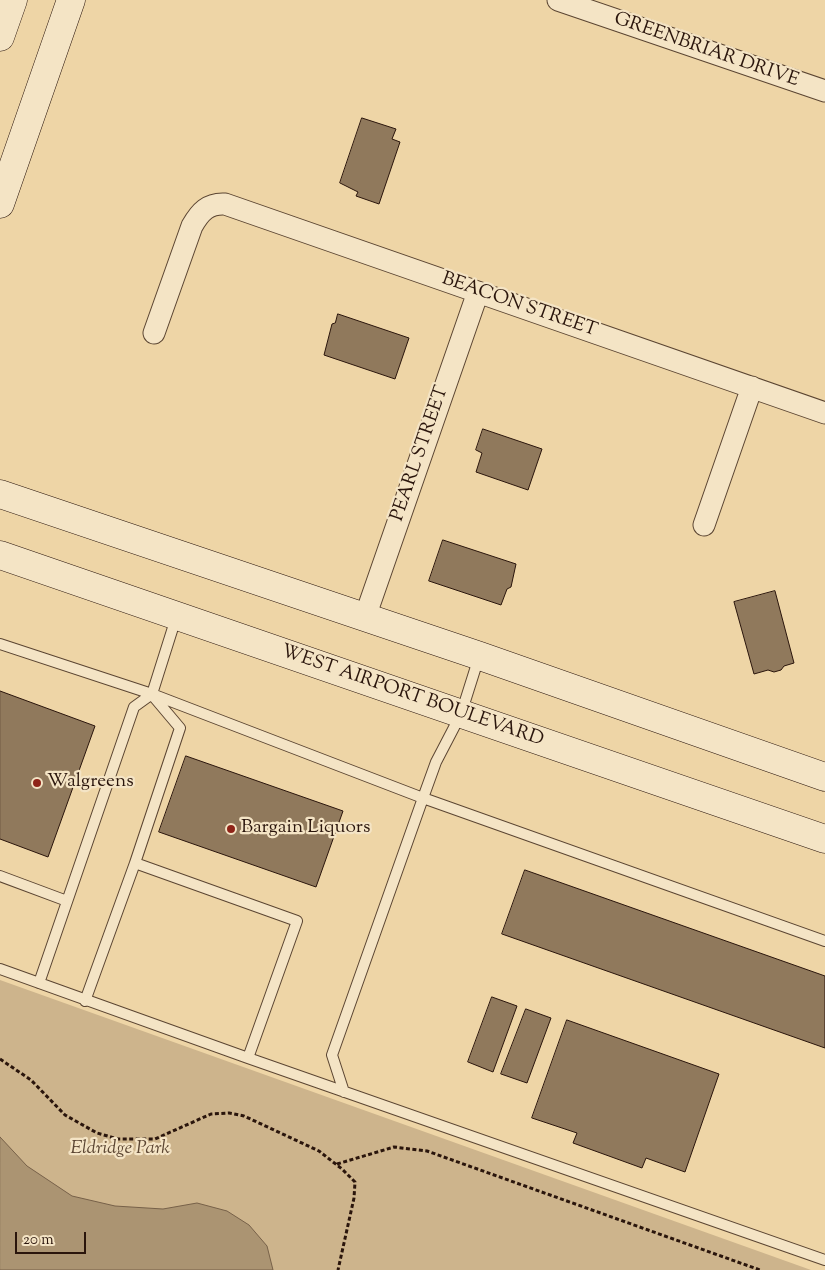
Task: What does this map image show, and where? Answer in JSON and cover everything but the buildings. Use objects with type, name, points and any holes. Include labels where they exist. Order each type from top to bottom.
[{"type":"main road","points":[[0,36],[13,0]]},
{"type":"main road","points":[[0,204],[71,0]]},
{"type":"main road","points":[[0,494],[480,656],[825,777]]},
{"type":"main road","name":"WEST AIRPORT BOULEVARD","points":[[0,555],[825,839]]},
{"type":"street","name":"GREENBRIAR DRIVE","points":[[558,0],[825,91]]},
{"type":"street","name":"BEACON STREET","points":[[154,333],[192,226],[202,211],[212,205],[225,204],[242,208],[825,413]]},
{"type":"street","name":"PEARL STREET","points":[[364,617],[478,292]]},
{"type":"street","points":[[704,525],[752,387]]},
{"type":"lane","points":[[39,984],[134,707],[152,694],[177,616]]},
{"type":"lane","points":[[0,644],[152,694],[424,798],[825,942]]},
{"type":"lane","points":[[344,1092],[332,1055],[436,762],[461,714],[480,656]]},
{"type":"lane","points":[[85,1001],[135,863],[180,728],[152,694]]},
{"type":"lane","points":[[135,863],[297,921],[248,1058]]},
{"type":"lane","points":[[0,876],[67,901]]},
{"type":"lane","points":[[0,969],[85,1001],[825,1260]]},
{"type":"path","points":[[0,1059],[32,1080],[65,1115],[97,1133],[118,1140],[155,1139],[211,1114],[228,1113],[261,1123],[319,1151],[355,1182],[354,1198],[338,1270]]},
{"type":"path","points":[[336,1164],[394,1147],[427,1151],[760,1270]]},
{"type":"green space","name":"Eldridge Park","points":[[0,980],[811,1270],[0,1270]]},
{"type":"shaded area","points":[[0,1137],[27,1166],[72,1196],[115,1206],[163,1209],[197,1203],[227,1211],[249,1225],[267,1246],[273,1270],[0,1270]]},
{"type":"place","name":"Walgreens","points":[[37,783]]},
{"type":"place","name":"Bargain Liquors","points":[[231,829]]}]
